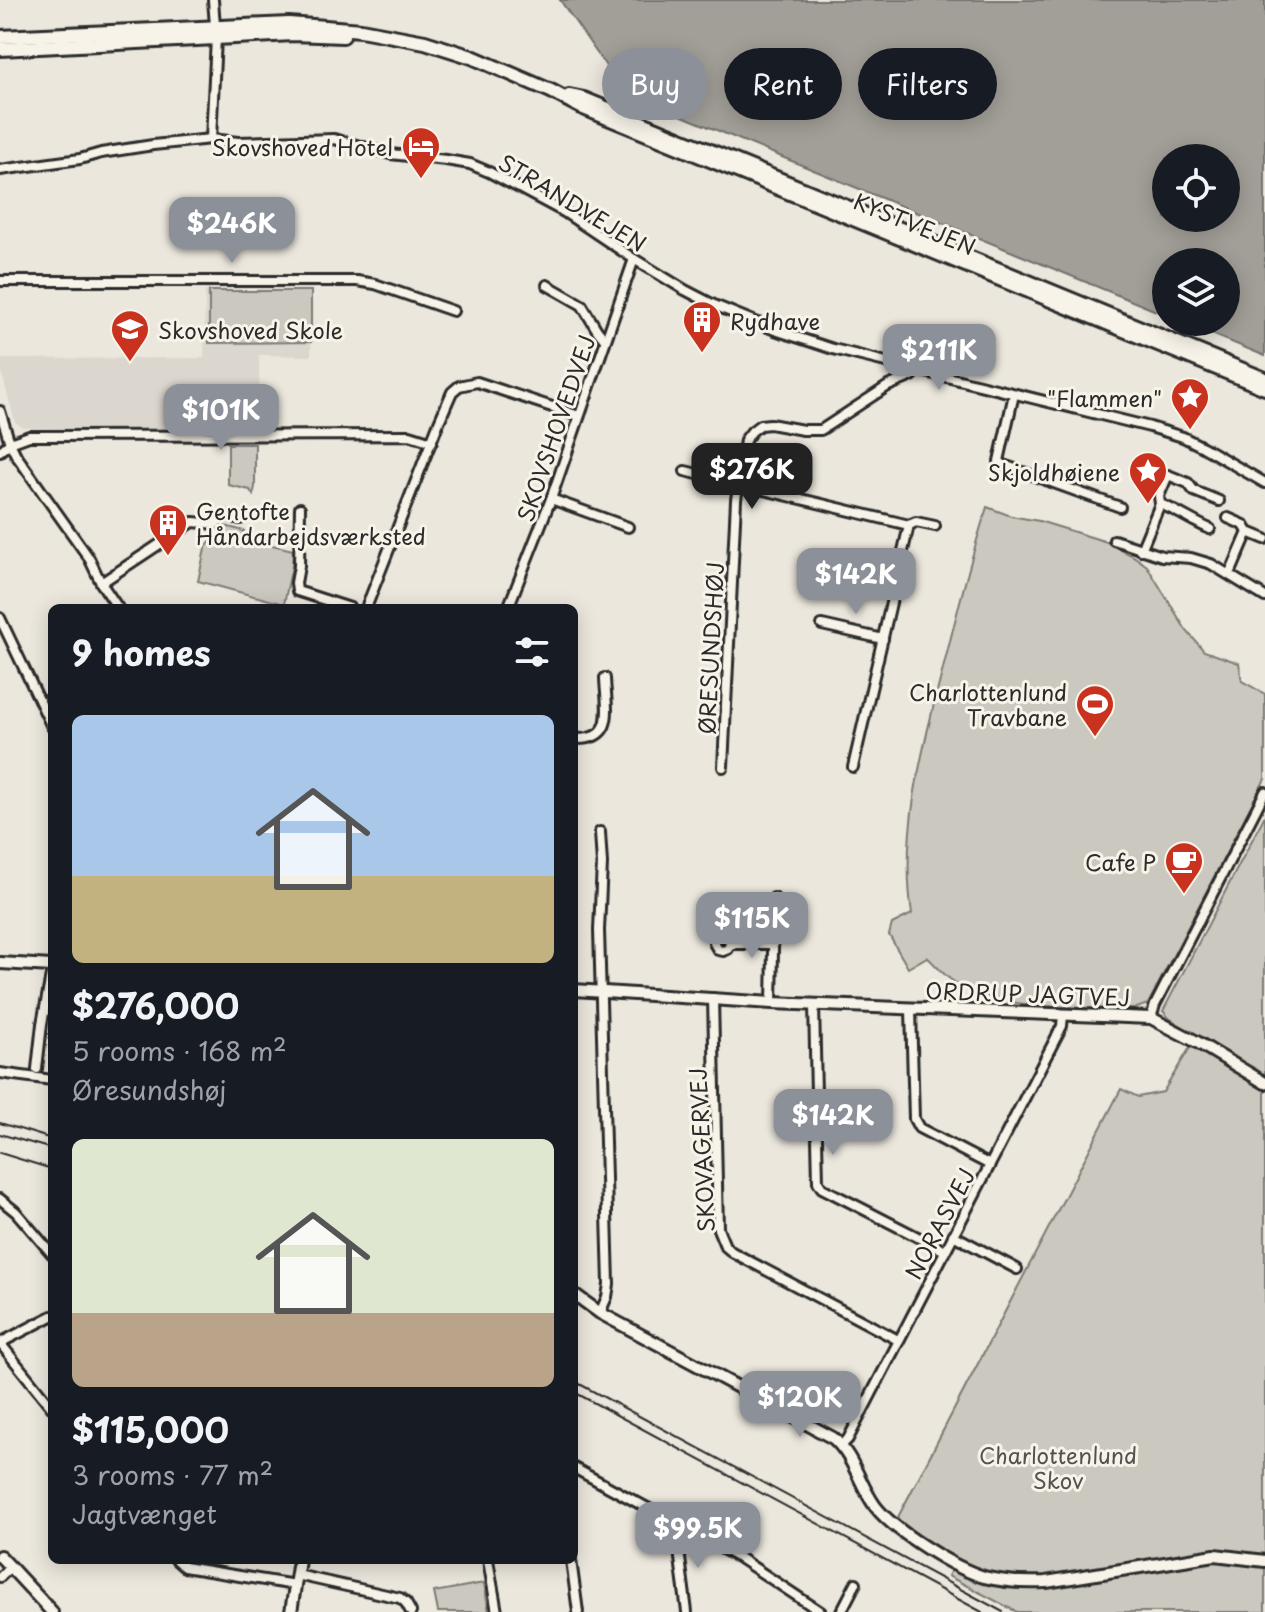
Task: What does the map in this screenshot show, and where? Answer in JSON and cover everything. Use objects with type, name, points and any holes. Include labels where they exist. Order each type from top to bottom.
[{"type":"main road","name":"KYSTVEJEN","points":[[0,49],[289,24],[393,35],[425,42],[472,57],[581,107],[1265,388]]},
{"type":"main road","name":"KYSTVEJEN","points":[[0,37],[215,32]]},
{"type":"main road","name":"KYSTVEJEN","points":[[551,91],[584,99],[1265,379]]},
{"type":"street","points":[[211,139],[215,32],[213,0]]},
{"type":"street","name":"STRANDVEJEN","points":[[0,170],[153,145],[211,139],[238,142],[334,139],[390,154],[470,164],[564,212],[685,290],[775,330],[833,349],[1183,437],[1265,483]]},
{"type":"street","name":"SKOVSHOVEDVEJ","points":[[510,604],[551,499],[634,259]]},
{"type":"street","points":[[0,281],[357,281],[375,284],[453,311]]},
{"type":"street","points":[[547,285],[582,305],[605,340]]},
{"type":"street","name":"ØRESUNDSHØJ","points":[[723,767],[738,483],[745,440],[760,425],[821,430],[918,370]]},
{"type":"street","points":[[368,604],[452,392],[466,383],[477,382],[579,416]]},
{"type":"street","points":[[1014,394],[999,461],[1120,507]]},
{"type":"street","points":[[0,411],[16,455],[89,558],[115,604]]},
{"type":"street","points":[[0,451],[10,443],[29,436],[410,435],[432,442]]},
{"type":"street","points":[[685,471],[909,525],[916,522],[935,526]]},
{"type":"street","points":[[1141,550],[1168,475],[1188,483],[1194,491],[1219,501]]},
{"type":"street","points":[[551,499],[628,527]]},
{"type":"street","points":[[1160,504],[1210,529]]},
{"type":"street","points":[[300,508],[297,591],[338,604]]},
{"type":"street","points":[[101,583],[193,522],[216,524],[223,515],[240,519]]},
{"type":"street","points":[[1228,518],[1265,539]]},
{"type":"street","points":[[853,767],[909,525]]},
{"type":"street","points":[[1230,574],[1248,532]]},
{"type":"street","points":[[1114,540],[1162,556],[1191,558],[1211,564],[1265,597]]},
{"type":"street","points":[[0,618],[48,719]]},
{"type":"street","points":[[822,625],[883,639]]},
{"type":"street","points":[[578,739],[588,740],[603,731],[606,718],[605,678]]},
{"type":"street","points":[[1151,1018],[1265,792]]},
{"type":"street","points":[[600,832],[602,864],[599,907],[609,1284],[600,1313]]},
{"type":"street","points":[[772,1003],[774,898]]},
{"type":"street","points":[[730,944],[773,944]]},
{"type":"street","points":[[0,963],[48,968]]},
{"type":"street","points":[[37,1069],[48,990]]},
{"type":"street","name":"ORDRUP JAGTVEJ","points":[[578,990],[772,1003],[1151,1018],[1265,1083]]},
{"type":"street","name":"SKOVAGERVEJ","points":[[713,998],[718,1229],[725,1246],[898,1340]]},
{"type":"street","points":[[814,1005],[818,1182],[822,1188],[945,1251]]},
{"type":"street","points":[[911,1009],[915,1124],[990,1165]]},
{"type":"street","name":"NORASVEJ","points":[[842,1445],[848,1439],[1062,1026],[1063,1015]]},
{"type":"street","points":[[0,1073],[48,1079]]},
{"type":"street","points":[[0,1199],[16,1212],[48,1249]]},
{"type":"street","points":[[953,1235],[1017,1269]]},
{"type":"street","points":[[578,1297],[600,1313],[833,1438],[842,1445],[866,1492],[884,1516],[917,1542],[980,1576],[1022,1583],[1046,1582],[1215,1555],[1265,1561]]},
{"type":"street","points":[[48,1318],[0,1343],[48,1403]]},
{"type":"street","points":[[578,1470],[750,1565],[819,1611]]},
{"type":"street","points":[[680,1525],[677,1535],[687,1612]]},
{"type":"street","points":[[0,1556],[52,1612]]},
{"type":"street","points":[[181,1564],[184,1567],[296,1580],[400,1598],[411,1612]]},
{"type":"street","points":[[291,1612],[298,1564]]},
{"type":"street","points":[[489,1564],[497,1612]]},
{"type":"street","points":[[572,1564],[578,1612]]},
{"type":"street","points":[[0,1577],[10,1567]]},
{"type":"street","points":[[841,1612],[856,1583]]},
{"type":"shaded area","points":[[560,0],[1265,0],[1265,356],[1217,336],[1240,336],[1240,248],[1152,248],[1152,309],[692,120],[708,120],[708,48],[602,48],[602,60]]},
{"type":"shaded area","name":"Skovshoved Skole","points":[[205,291],[311,291],[311,356],[259,355],[260,429],[32,428],[15,422],[0,359],[204,358]]},
{"type":"green space","points":[[209,291],[311,291],[311,342],[209,343]]},
{"type":"green space","points":[[228,444],[255,444],[253,495],[250,490],[228,485]]},
{"type":"green space","name":"Charlottenlund Travbane","points":[[987,507],[1107,542],[1135,557],[1147,566],[1186,630],[1204,651],[1239,663],[1242,681],[1265,694],[1265,779],[1148,1004],[1134,1009],[1039,1006],[990,997],[950,979],[927,957],[908,968],[889,935],[892,924],[912,914],[909,844],[918,774],[959,604]]},
{"type":"green space","points":[[225,526],[244,531],[243,538],[293,550],[284,604],[198,581],[205,549],[210,542],[221,542]]},
{"type":"green space","name":"Charlottenlund Skov","points":[[1265,815],[1265,1612],[1017,1612],[948,1576],[957,1559],[896,1521],[1121,1089],[1138,1097],[1163,1092],[1197,1036],[1163,1011]]},
{"type":"green space","points":[[484,1583],[489,1612],[438,1612],[434,1592]]},
{"type":"tram line","points":[[0,1134],[48,1148]]},
{"type":"tram line","points":[[0,1153],[48,1168]]},
{"type":"tram line","points":[[578,1394],[982,1612]]},
{"type":"railway","points":[[0,1123],[48,1138]]},
{"type":"railway","points":[[578,1383],[1003,1612]]},
{"type":"place","name":"Skovshoved Hotel","points":[[421,180]]},
{"type":"place","name":"Rydhave","points":[[702,354]]},
{"type":"place","name":"Skovshoved Skole","points":[[130,363]]},
{"type":"place","name":"\"Flammen\"","points":[[1190,431]]},
{"type":"place","name":"Skjoldhøiene","points":[[1148,505]]},
{"type":"place","name":"Gentofte Håndarbejdsværksted","points":[[168,557]]},
{"type":"place","name":"Charlottenlund Travbane","points":[[1095,738]]},
{"type":"place","name":"Cafe P","points":[[1184,895]]}]
